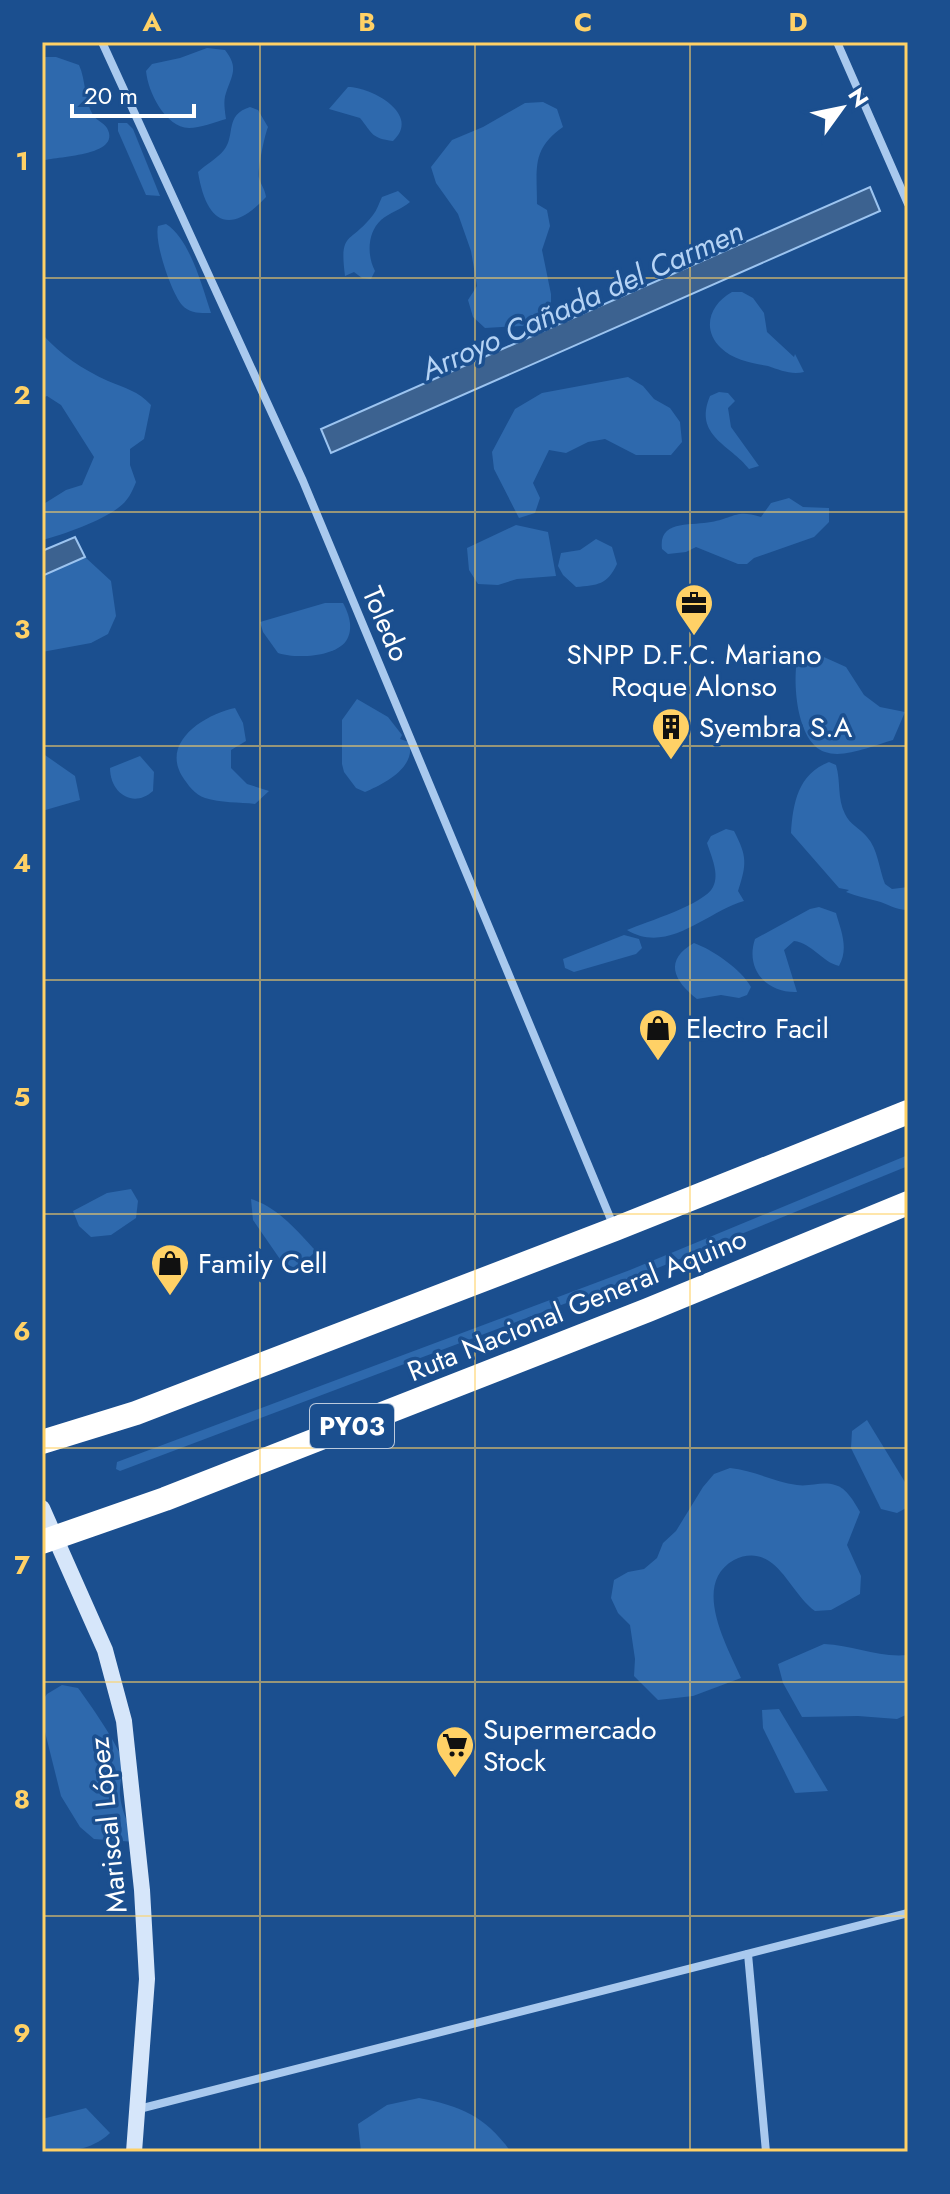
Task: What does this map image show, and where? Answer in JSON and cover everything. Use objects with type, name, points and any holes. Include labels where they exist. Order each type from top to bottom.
[{"type":"highway","name":"Ruta Nacional General Aquino","points":[[42,1442],[136,1413],[615,1229],[908,1112]]},
{"type":"highway","name":"Ruta Nacional General Aquino","points":[[49,1540],[165,1499],[634,1316],[908,1203]]},
{"type":"street","name":"Toledo","points":[[102,42],[297,467],[615,1229]]},
{"type":"street","points":[[837,42],[908,204]]},
{"type":"street","name":"Mariscal López","points":[[42,1508],[49,1540],[105,1650],[124,1721],[142,1890],[147,1979],[134,2152]]},
{"type":"street","points":[[139,2109],[908,1913]]},
{"type":"street","points":[[748,1954],[766,2152]]},
{"type":"shaded area","points":[[207,48],[225,50],[232,62],[233,72],[225,99],[226,119],[193,128],[180,126],[172,122],[159,107],[146,71],[152,64]]},
{"type":"shaded area","points":[[42,57],[56,57],[79,65],[90,109],[107,128],[109,138],[105,145],[85,154],[42,161]]},
{"type":"shaded area","points":[[348,87],[380,97],[398,112],[402,122],[393,141],[376,137],[360,118],[329,109]]},
{"type":"shaded area","points":[[543,102],[557,109],[563,127],[545,143],[537,170],[537,204],[547,210],[550,226],[542,250],[551,294],[551,315],[537,325],[485,328],[473,317],[468,300],[477,286],[471,251],[458,214],[436,183],[431,167],[452,140],[483,127],[525,103]]},
{"type":"shaded area","points":[[250,107],[258,110],[268,127],[259,174],[266,197],[252,210],[230,220],[213,212],[198,172],[224,150],[237,115]]},
{"type":"shaded area","points":[[118,123],[127,123],[133,129],[160,196],[146,195],[118,131]]},
{"type":"shaded area","points":[[870,187],[880,211],[331,453],[321,429]]},
{"type":"shaded area","points":[[398,191],[410,202],[376,225],[371,238],[370,252],[375,271],[371,279],[362,278],[354,272],[345,276],[345,244],[373,215],[382,197]]},
{"type":"shaded area","points":[[166,224],[182,240],[211,313],[188,310],[178,299],[164,267],[157,233],[158,226]]},
{"type":"shaded area","points":[[732,292],[742,292],[753,298],[764,313],[767,332],[794,357],[795,354],[804,372],[790,372],[743,360],[721,348],[711,333],[711,317],[718,303]]},
{"type":"shaded area","points":[[42,334],[81,366],[136,393],[151,405],[144,439],[130,449],[130,465],[136,482],[127,499],[111,513],[92,523],[42,540],[42,505],[66,490],[82,485],[94,457],[61,405],[47,396],[42,398]]},
{"type":"shaded area","points":[[628,377],[670,408],[680,422],[682,442],[671,455],[636,455],[605,439],[588,442],[566,453],[549,450],[533,483],[540,498],[535,513],[519,518],[494,469],[492,452],[515,409],[542,393]]},
{"type":"shaded area","points":[[719,392],[728,393],[735,401],[728,408],[731,427],[759,466],[749,469],[710,430],[706,410],[710,396]]},
{"type":"shaded area","points":[[789,498],[803,507],[829,508],[829,522],[814,537],[754,558],[747,564],[738,564],[696,547],[686,552],[668,554],[662,549],[662,539],[671,528],[740,514],[761,517],[771,503]]},
{"type":"shaded area","points":[[516,525],[548,532],[556,576],[517,579],[498,585],[478,584],[469,570],[467,548]]},
{"type":"shaded area","points":[[75,537],[85,557],[42,576],[42,551]]},
{"type":"shaded area","points":[[596,539],[612,547],[617,564],[601,583],[576,587],[558,566],[561,553],[580,550]]},
{"type":"shaded area","points":[[85,557],[111,581],[116,616],[108,634],[91,643],[42,652],[42,577],[77,558]]},
{"type":"shaded area","points":[[325,603],[343,603],[350,627],[346,641],[333,650],[314,655],[278,653],[263,632],[260,622]]},
{"type":"shaded area","points":[[815,653],[846,667],[864,695],[880,707],[905,712],[893,740],[841,754],[825,752],[815,746],[802,724],[798,709],[796,666],[798,655]]},
{"type":"shaded area","points":[[357,699],[388,717],[402,735],[400,739],[409,742],[410,751],[404,767],[365,792],[356,788],[342,764],[342,720]]},
{"type":"shaded area","points":[[235,708],[243,723],[246,741],[231,750],[231,768],[247,784],[269,791],[255,804],[201,797],[182,776],[177,763],[177,751],[190,731],[212,716]]},
{"type":"shaded area","points":[[42,753],[75,776],[80,800],[42,811]]},
{"type":"shaded area","points":[[140,756],[154,772],[153,791],[138,799],[124,796],[114,785],[110,768]]},
{"type":"shaded area","points":[[829,762],[836,765],[845,814],[871,842],[885,884],[892,889],[908,887],[908,910],[839,888],[791,833],[799,791],[810,774]]},
{"type":"shaded area","points":[[726,829],[734,831],[743,854],[744,867],[738,891],[744,901],[672,935],[657,938],[627,930],[687,906],[708,893],[716,876],[707,843],[711,836]]},
{"type":"shaded area","points":[[819,907],[836,913],[844,946],[839,966],[794,941],[784,950],[797,992],[767,984],[753,960],[755,939]]},
{"type":"shaded area","points":[[624,935],[639,939],[642,948],[636,954],[574,972],[565,968],[563,959]]},
{"type":"shaded area","points":[[694,943],[734,967],[751,987],[747,995],[697,999],[689,992],[678,977],[675,963],[678,956]]},
{"type":"shaded area","points":[[908,1155],[908,1166],[633,1278],[120,1471],[116,1469],[117,1462],[630,1270]]},
{"type":"shaded area","points":[[131,1189],[138,1201],[136,1218],[111,1235],[91,1237],[79,1226],[73,1211],[107,1193]]},
{"type":"shaded area","points":[[251,1199],[279,1214],[316,1251],[297,1269],[282,1262],[253,1220]]},
{"type":"shaded area","points":[[867,1420],[908,1487],[908,1507],[897,1513],[881,1509],[851,1448],[852,1431]]},
{"type":"shaded area","points":[[730,1468],[797,1485],[830,1484],[847,1492],[860,1512],[847,1545],[861,1576],[860,1594],[831,1610],[815,1611],[769,1561],[752,1556],[734,1560],[721,1571],[715,1584],[714,1599],[721,1633],[741,1678],[693,1696],[658,1700],[634,1676],[630,1625],[618,1613],[611,1598],[614,1580],[628,1572],[644,1569],[657,1558],[663,1543],[676,1531],[703,1487],[714,1474]]},
{"type":"shaded area","points":[[824,1644],[886,1655],[908,1655],[908,1714],[897,1719],[802,1717],[783,1683],[778,1664]]},
{"type":"shaded area","points":[[62,1685],[78,1688],[117,1748],[123,1763],[121,1801],[136,1842],[94,1839],[80,1827],[61,1796],[42,1720],[42,1701]]},
{"type":"shaded area","points":[[779,1709],[828,1791],[795,1793],[763,1728],[762,1710]]},
{"type":"shaded area","points":[[419,2098],[471,2114],[492,2130],[511,2152],[361,2152],[358,2124],[387,2105]]},
{"type":"shaded area","points":[[86,2108],[110,2133],[87,2147],[42,2152],[42,2119]]},
{"type":"place","name":"SNPP D.F.C. Mariano Roque Alonso","points":[[694,637]]},
{"type":"place","name":"Syembra S.A","points":[[671,761]]},
{"type":"place","name":"Electro Facil","points":[[658,1062]]},
{"type":"place","name":"Family Cell","points":[[170,1297]]},
{"type":"place","name":"Supermercado Stock","points":[[455,1779]]},
{"type":"water label","name":"Arroyo Cañada del Carmen","points":[[582,300]]}]
